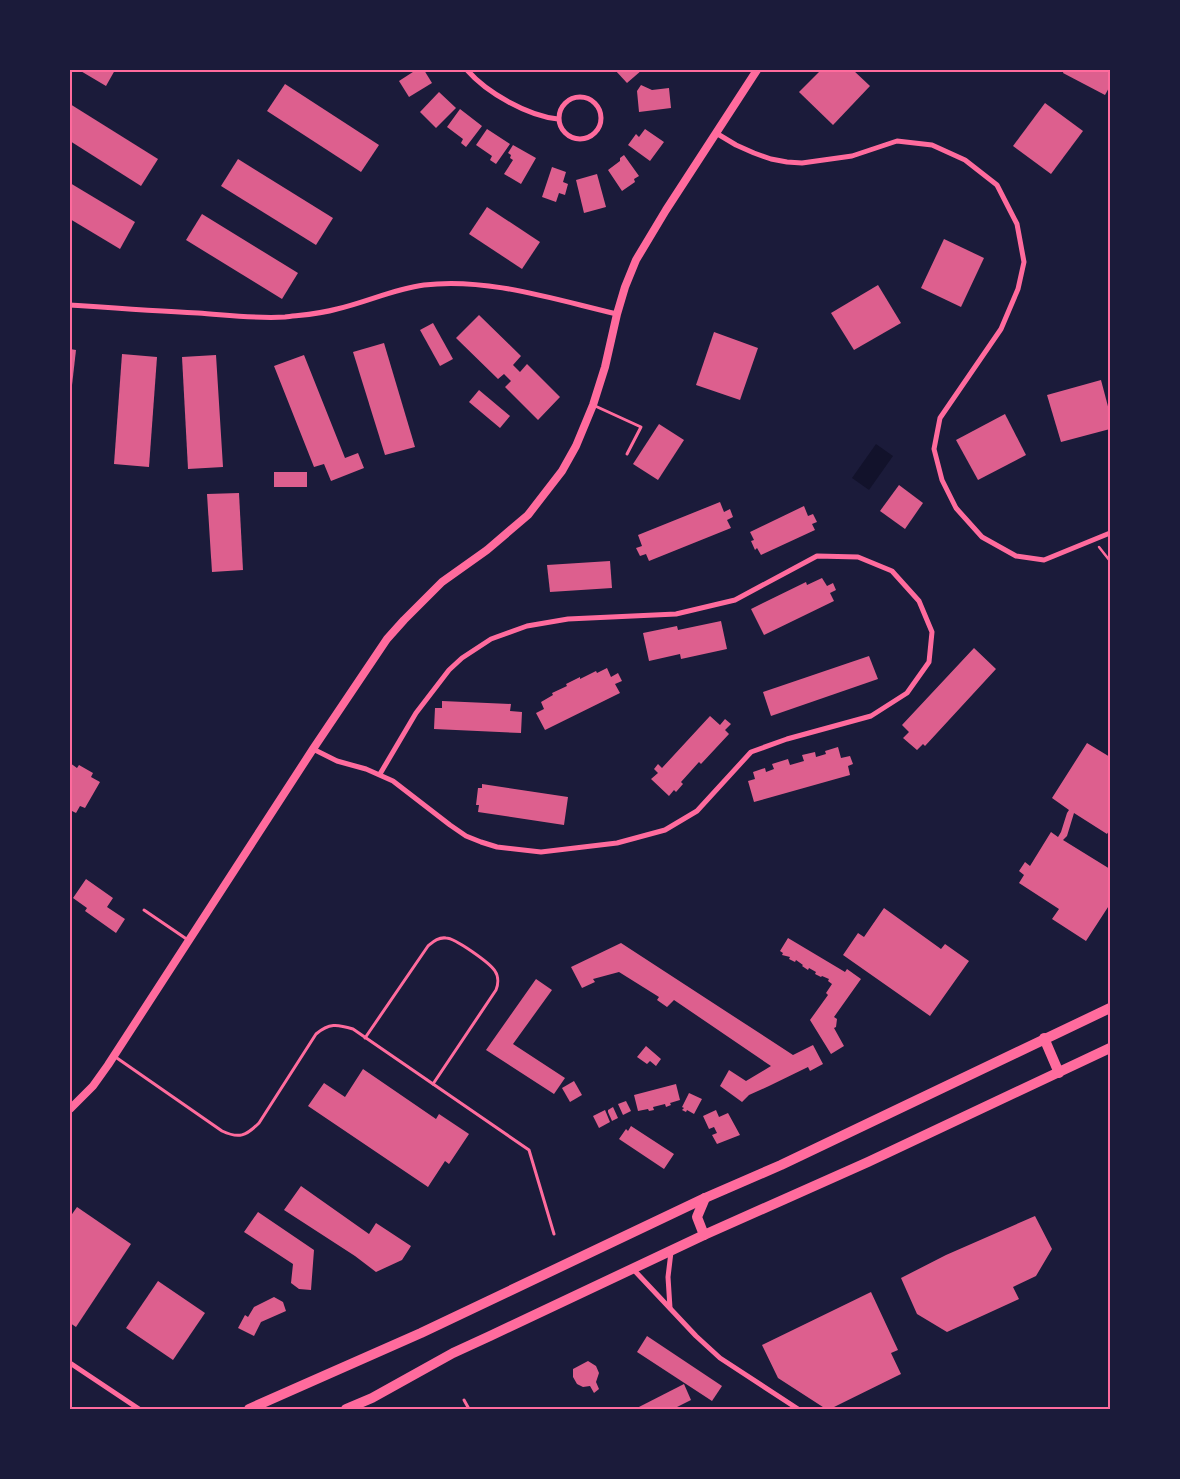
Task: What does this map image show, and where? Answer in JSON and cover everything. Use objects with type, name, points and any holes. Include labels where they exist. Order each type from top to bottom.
[{"type":"highway","points":[[249,1409],[421,1332],[705,1198],[793,1160],[1110,1008]]},
{"type":"highway","points":[[1044,1038],[1059,1073]]},
{"type":"highway","points":[[346,1409],[372,1398],[453,1353],[704,1235],[868,1162],[1110,1048]]},
{"type":"highway","points":[[704,1235],[696,1217],[705,1198]]},
{"type":"street","points":[[468,70],[485,86],[522,110],[535,115],[558,119]]},
{"type":"street","points":[[70,1109],[93,1086],[114,1056],[371,661],[404,620],[442,582],[487,550],[528,515],[562,471],[576,446],[593,405],[605,367],[625,287],[636,260],[666,210],[757,70]]},
{"type":"street","points":[[580,96],[592,100],[601,114],[601,121],[596,132],[585,139],[567,135],[562,130],[558,119],[561,107],[575,97],[580,96]]},
{"type":"street","points":[[716,132],[736,145],[754,153],[770,159],[787,162],[852,156],[897,141],[932,145],[965,160],[997,185],[1017,224],[1024,262],[1018,289],[1001,329],[940,418],[934,449],[942,480],[956,508],[982,537],[1016,556],[1044,560],[1110,533]]},
{"type":"street","points":[[70,305],[254,317],[283,317],[309,315],[338,309],[396,291],[422,285],[449,282],[501,288],[617,314]]},
{"type":"street","points":[[312,750],[337,761],[380,774],[406,790],[432,812],[466,836],[497,847],[541,852],[617,843],[665,830],[697,811],[751,752],[787,739],[872,716],[907,693],[929,662],[932,632],[919,601],[892,571],[858,557],[817,556],[735,600],[676,614],[568,619],[527,626],[491,639],[462,658],[449,670],[416,713],[380,774]]},
{"type":"street","points":[[670,1308],[668,1277],[671,1251]]},
{"type":"street","points":[[633,1269],[696,1336],[720,1358],[798,1409]]},
{"type":"street","points":[[70,1363],[138,1409]]},
{"type":"lane","points":[[593,405],[641,427],[627,454]]},
{"type":"lane","points":[[144,910],[189,941]]},
{"type":"lane","points":[[365,1038],[428,946],[436,940],[446,938],[455,940],[491,966],[496,972],[498,984],[496,990],[433,1084]]},
{"type":"lane","points":[[114,1056],[222,1131],[233,1136],[242,1135],[259,1123],[316,1034],[322,1028],[337,1024],[352,1029],[529,1150],[554,1234]]},
{"type":"lane","points":[[464,1400],[469,1409]]},
{"type":"path","points":[[1093,540],[1110,561]]},
{"type":"shaded area","points":[[876,444],[893,456],[869,490],[852,478]]},
{"type":"building","points":[[79,70],[115,70],[106,86]]},
{"type":"building","points":[[416,70],[424,70],[432,83],[409,97],[399,81]]},
{"type":"building","points":[[615,70],[642,70],[627,83]]},
{"type":"building","points":[[821,70],[853,70],[870,86],[833,125],[799,92]]},
{"type":"building","points":[[1064,70],[1110,70],[1110,86],[1105,95],[1063,73]]},
{"type":"building","points":[[285,84],[379,145],[361,172],[267,111]]},
{"type":"building","points":[[641,85],[652,90],[669,88],[671,108],[639,112],[637,91]]},
{"type":"building","points":[[439,92],[456,108],[436,128],[420,112]]},
{"type":"building","points":[[1045,103],[1083,131],[1051,174],[1013,146]]},
{"type":"building","points":[[70,104],[158,159],[141,186],[70,141]]},
{"type":"building","points":[[460,109],[482,126],[466,147],[461,143],[463,139],[447,127]]},
{"type":"building","points":[[487,129],[510,144],[496,164],[490,160],[492,156],[476,145]]},
{"type":"building","points":[[645,129],[664,142],[650,161],[628,145],[636,134],[639,137]]},
{"type":"building","points":[[513,145],[536,158],[521,184],[504,174],[513,160],[508,153]]},
{"type":"building","points":[[624,155],[639,176],[634,179],[635,182],[622,191],[608,170],[620,161],[620,158]]},
{"type":"building","points":[[238,159],[333,218],[316,245],[221,186]]},
{"type":"building","points":[[552,167],[566,172],[563,182],[568,184],[565,195],[559,193],[556,202],[542,197]]},
{"type":"building","points":[[597,174],[606,207],[584,213],[576,180]]},
{"type":"building","points":[[70,183],[135,222],[120,249],[70,219]]},
{"type":"building","points":[[487,207],[540,242],[522,269],[469,234]]},
{"type":"building","points":[[202,214],[298,273],[282,299],[186,240]]},
{"type":"building","points":[[944,239],[984,258],[961,307],[921,288]]},
{"type":"building","points":[[878,285],[901,323],[854,350],[831,313]]},
{"type":"building","points":[[479,315],[521,356],[513,365],[520,372],[527,364],[560,397],[538,420],[505,387],[511,381],[504,374],[498,379],[456,338]]},
{"type":"building","points":[[433,323],[453,359],[440,366],[420,330]]},
{"type":"building","points":[[714,332],[758,348],[740,400],[696,385]]},
{"type":"building","points":[[384,343],[415,447],[385,455],[353,352]]},
{"type":"building","points":[[70,349],[76,350],[71,394],[70,394]]},
{"type":"building","points":[[122,354],[157,357],[149,467],[114,464]]},
{"type":"building","points":[[216,355],[223,467],[188,469],[182,357]]},
{"type":"building","points":[[304,355],[345,458],[358,453],[364,468],[331,481],[324,464],[314,467],[274,366]]},
{"type":"building","points":[[1101,380],[1110,414],[1110,429],[1061,442],[1047,395]]},
{"type":"building","points":[[479,390],[510,416],[500,428],[469,402]]},
{"type":"building","points":[[1005,414],[1026,455],[978,480],[956,440]]},
{"type":"building","points":[[659,424],[684,440],[658,480],[633,464]]},
{"type":"building","points":[[274,472],[307,472],[307,487],[274,487]]},
{"type":"building","points":[[899,485],[923,503],[905,529],[880,511]]},
{"type":"building","points":[[239,493],[243,570],[212,572],[207,494]]},
{"type":"building","points":[[720,502],[724,512],[730,509],[733,517],[727,520],[731,528],[649,561],[646,554],[640,556],[636,548],[642,546],[638,535]]},
{"type":"building","points":[[804,506],[808,516],[813,514],[817,522],[812,524],[815,530],[761,555],[757,548],[755,550],[751,541],[754,540],[750,532]]},
{"type":"building","points":[[610,561],[612,588],[550,592],[547,565]]},
{"type":"building","points":[[822,578],[827,586],[833,583],[836,590],[830,593],[834,601],[764,635],[751,609],[806,582],[807,585]]},
{"type":"building","points":[[721,621],[727,649],[681,659],[680,654],[649,661],[643,633],[677,626],[678,630]]},
{"type":"building","points":[[974,648],[996,669],[925,746],[923,744],[917,750],[903,738],[909,732],[902,725]]},
{"type":"building","points":[[869,656],[878,679],[771,716],[763,692]]},
{"type":"building","points":[[607,668],[611,677],[618,673],[622,681],[615,684],[620,693],[545,730],[536,713],[544,709],[541,702],[553,695],[552,693],[567,686],[566,684]]},
{"type":"building","points":[[442,701],[511,704],[510,711],[522,712],[521,733],[434,729],[435,708],[442,708]]},
{"type":"building","points":[[710,716],[720,725],[725,719],[731,724],[725,730],[729,734],[701,764],[699,762],[681,782],[683,784],[676,792],[674,790],[669,796],[651,779],[658,773],[654,769],[658,764],[662,768]]},
{"type":"building","points":[[1087,743],[1110,757],[1110,829],[1107,834],[1074,813],[1067,836],[1063,840],[1110,869],[1110,904],[1086,941],[1052,919],[1059,909],[1019,883],[1024,875],[1019,871],[1025,862],[1030,866],[1051,832],[1058,837],[1061,832],[1069,810],[1052,798]]},
{"type":"building","points":[[838,747],[841,758],[850,756],[853,764],[848,766],[850,775],[754,802],[748,781],[755,779],[753,772],[765,768],[766,772],[774,769],[772,764],[788,759],[790,765],[804,761],[802,755],[815,752],[816,757],[826,754],[825,751]]},
{"type":"building","points":[[70,763],[77,768],[79,765],[93,773],[91,777],[100,782],[85,808],[80,806],[76,813],[70,810]]},
{"type":"building","points":[[482,784],[568,797],[564,825],[478,812],[479,805],[476,805],[478,788],[482,788]]},
{"type":"building","points":[[86,879],[113,898],[107,907],[125,919],[116,933],[85,911],[87,908],[73,898]]},
{"type":"building","points":[[884,908],[941,949],[945,944],[969,961],[930,1016],[843,955],[858,933],[864,937]]},
{"type":"building","points":[[788,938],[845,972],[847,969],[861,979],[834,1017],[837,1019],[836,1027],[834,1028],[844,1046],[831,1054],[810,1020],[828,995],[826,993],[832,984],[828,981],[829,979],[815,974],[816,972],[809,968],[808,970],[796,960],[795,962],[789,959],[790,957],[782,955],[783,953],[780,951]]},
{"type":"building","points":[[621,943],[793,1055],[813,1045],[823,1064],[810,1071],[808,1067],[749,1095],[742,1102],[720,1086],[729,1070],[746,1081],[771,1066],[674,1000],[667,1007],[657,1000],[659,997],[619,972],[593,979],[595,982],[582,988],[571,967]]},
{"type":"building","points":[[536,979],[552,990],[513,1044],[565,1078],[554,1094],[486,1050]]},
{"type":"building","points":[[646,1046],[661,1059],[656,1066],[650,1061],[647,1064],[637,1057]]},
{"type":"building","points":[[363,1069],[436,1119],[439,1114],[469,1134],[449,1164],[445,1161],[428,1187],[308,1106],[324,1083],[345,1097]]},
{"type":"building","points":[[574,1081],[582,1095],[570,1102],[562,1088]]},
{"type":"building","points":[[676,1084],[680,1100],[670,1103],[671,1105],[666,1107],[665,1104],[653,1107],[654,1110],[638,1111],[634,1095]]},
{"type":"building","points":[[689,1093],[702,1099],[694,1114],[687,1110],[686,1112],[682,1110]]},
{"type":"building","points":[[626,1101],[631,1111],[623,1115],[618,1104]]},
{"type":"building","points":[[613,1107],[618,1118],[612,1121],[608,1110]]},
{"type":"building","points":[[605,1110],[610,1122],[599,1128],[593,1116]]},
{"type":"building","points":[[716,1110],[719,1117],[728,1113],[740,1135],[717,1144],[712,1135],[717,1133],[714,1127],[709,1129],[703,1116]]},
{"type":"building","points":[[631,1126],[674,1154],[664,1169],[619,1139],[626,1129],[628,1131]]},
{"type":"building","points":[[301,1186],[369,1234],[376,1223],[411,1246],[402,1260],[376,1272],[355,1256],[284,1210]]},
{"type":"building","points":[[77,1207],[131,1244],[76,1327],[70,1323],[70,1217]]},
{"type":"building","points":[[258,1212],[314,1250],[311,1290],[299,1289],[291,1283],[293,1264],[244,1232]]},
{"type":"building","points":[[1035,1216],[1052,1249],[1036,1276],[1013,1287],[1019,1299],[947,1332],[917,1314],[901,1278],[946,1255]]},
{"type":"building","points":[[158,1281],[205,1313],[173,1360],[126,1328]]},
{"type":"building","points":[[871,1292],[898,1350],[891,1353],[901,1374],[830,1409],[826,1409],[778,1378],[762,1345]]},
{"type":"building","points":[[274,1297],[283,1302],[286,1311],[261,1322],[254,1336],[238,1328],[245,1315],[248,1317],[254,1307]]},
{"type":"building","points":[[647,1336],[722,1386],[712,1401],[637,1352]]},
{"type":"building","points":[[588,1361],[596,1366],[599,1373],[596,1382],[599,1389],[594,1393],[590,1386],[583,1387],[577,1384],[573,1377],[573,1369]]},
{"type":"building","points":[[684,1384],[691,1400],[673,1409],[635,1409]]}]
